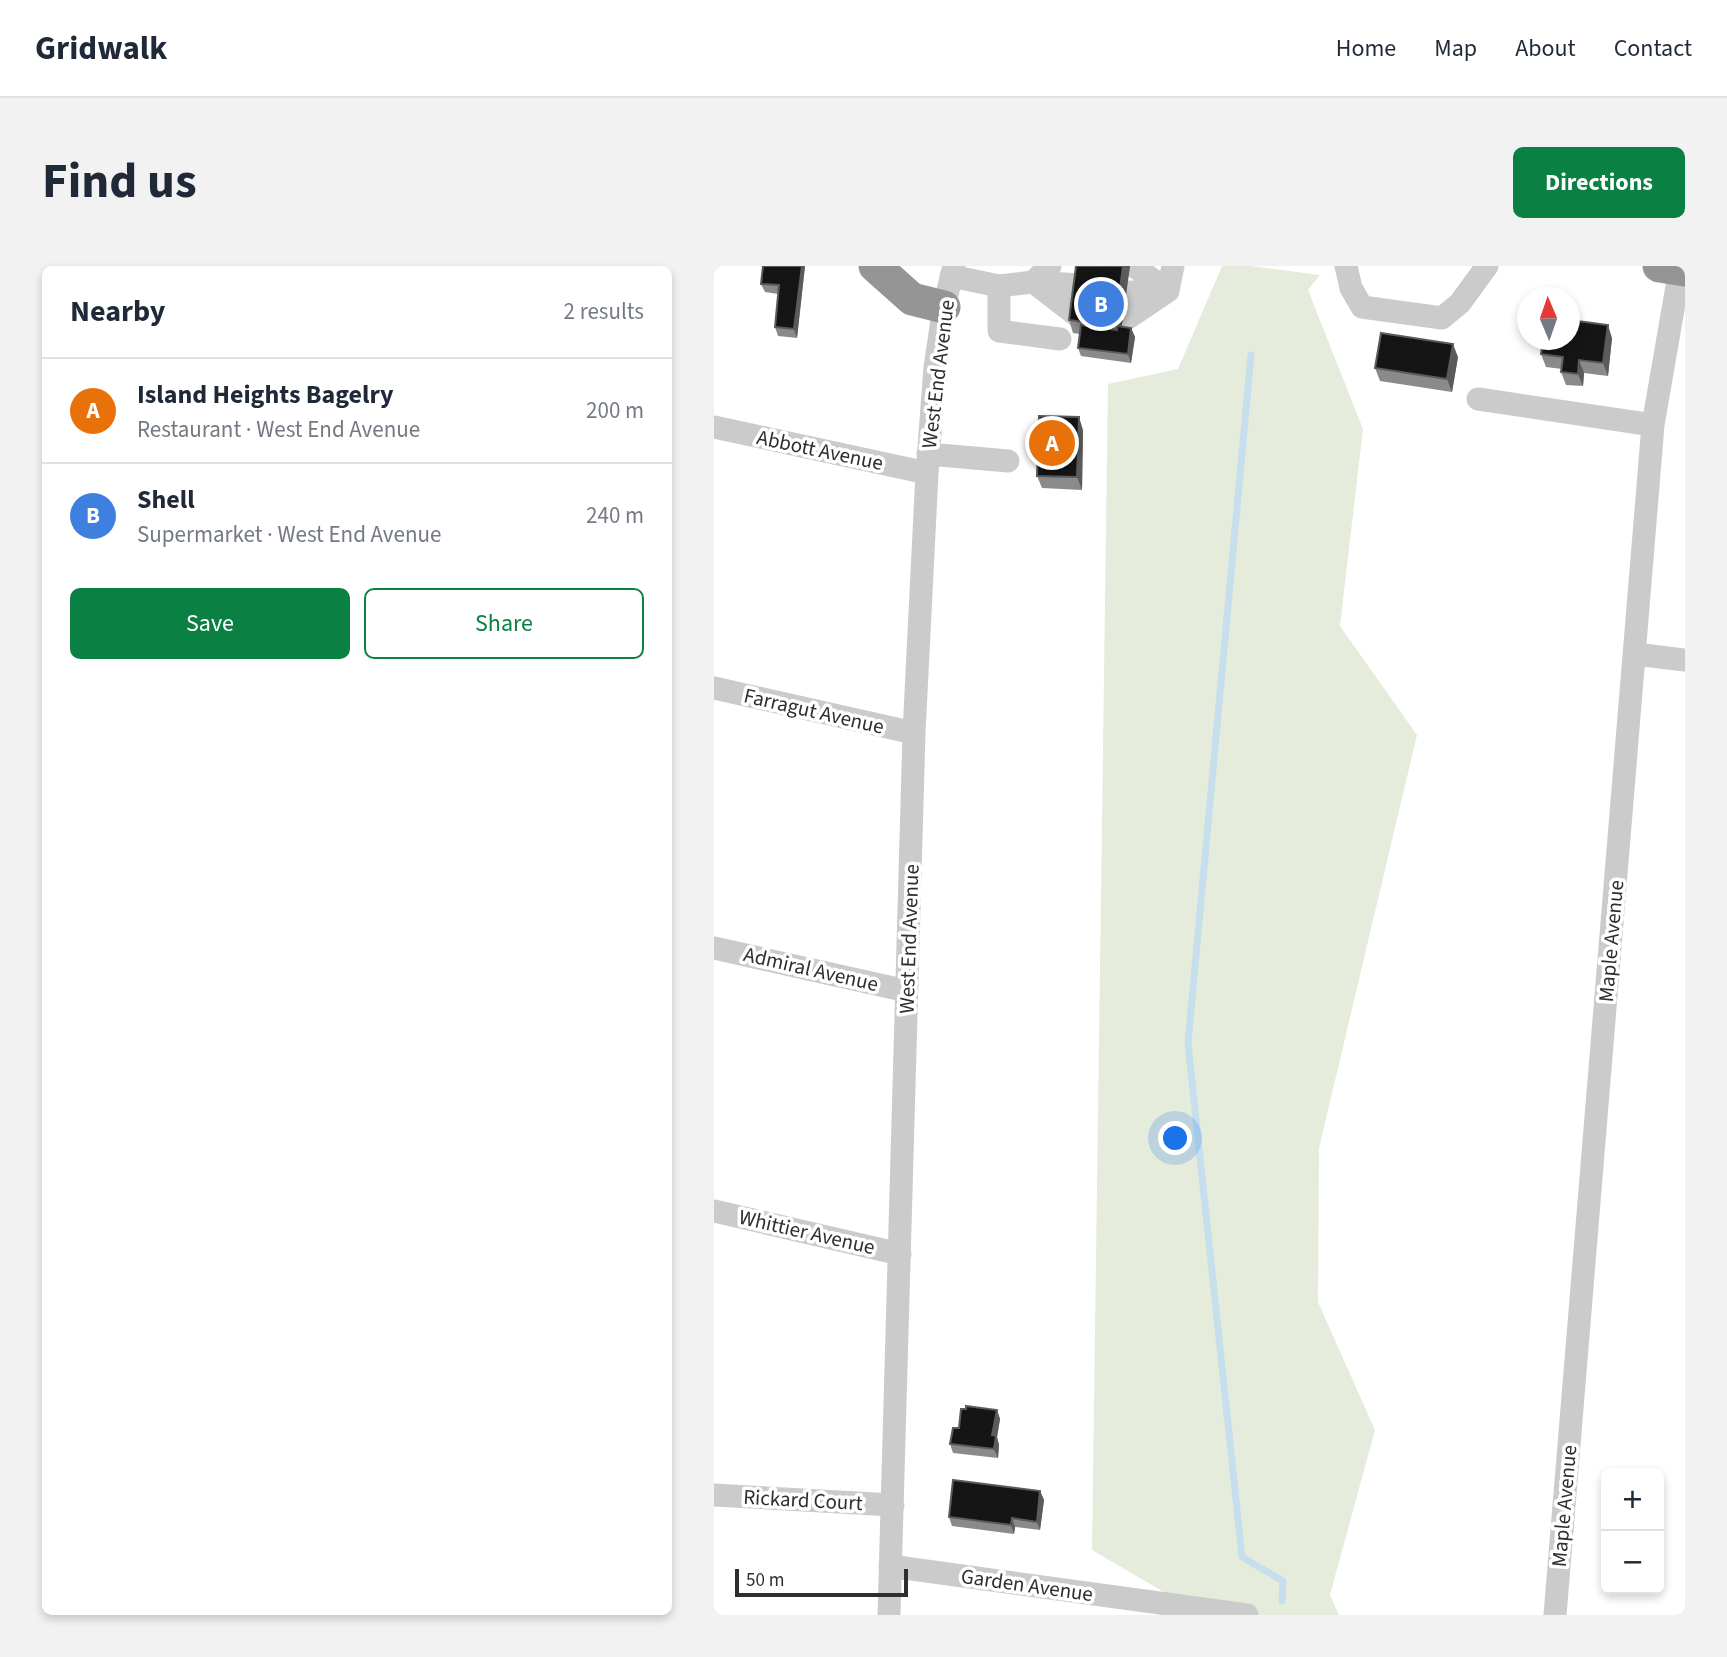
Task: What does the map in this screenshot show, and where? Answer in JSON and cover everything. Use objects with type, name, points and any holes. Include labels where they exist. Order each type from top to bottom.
[{"type":"highway","points":[[874,266],[912,299],[950,283]]},
{"type":"street","points":[[1033,282],[1050,266]]},
{"type":"street","points":[[1134,266],[1168,291]]},
{"type":"street","points":[[1122,322],[1168,291],[1173,266]]},
{"type":"street","points":[[1346,266],[1351,288],[1362,307],[1442,318],[1460,303],[1487,266]]},
{"type":"street","name":"Maple Avenue","points":[[1555,1615],[1653,425],[1675,268]]},
{"type":"street","points":[[950,283],[999,286],[1033,282],[1080,285]]},
{"type":"street","points":[[1033,282],[1076,316]]},
{"type":"street","name":"West End Avenue","points":[[889,1615],[915,733],[927,464],[935,367],[950,283]]},
{"type":"street","points":[[999,286],[999,331],[1060,339]]},
{"type":"street","points":[[1126,292],[1168,291]]},
{"type":"street","points":[[1478,399],[1653,425]]},
{"type":"street","name":"Abbott Avenue","points":[[714,427],[927,464],[1008,461]]},
{"type":"street","points":[[1635,654],[1685,660]]},
{"type":"street","name":"Farragut Avenue","points":[[714,688],[915,733]]},
{"type":"street","name":"Admiral Avenue","points":[[714,948],[907,991]]},
{"type":"street","name":"Whittier Avenue","points":[[714,1211],[900,1254]]},
{"type":"street","name":"Rickard Court","points":[[714,1495],[893,1505]]},
{"type":"street","name":"Garden Avenue","points":[[890,1566],[1247,1615]]},
{"type":"green space","points":[[1222,266],[1250,266],[1320,275],[1308,290],[1363,429],[1340,626],[1417,735],[1319,1148],[1318,1302],[1375,1430],[1330,1595],[1339,1615],[1203,1615],[1092,1550],[1108,384],[1178,369]]},
{"type":"building","points":[[763,266],[802,266],[794,329],[775,327],[779,285],[761,284]]},
{"type":"building","points":[[1076,266],[1123,266],[1115,326],[1069,320]]},
{"type":"building","points":[[1580,321],[1608,325],[1603,363],[1579,360],[1578,374],[1561,372],[1563,357],[1541,354],[1542,350],[1580,350]]},
{"type":"building","points":[[1081,325],[1117,330],[1117,326],[1131,328],[1128,354],[1078,348]]},
{"type":"building","points":[[1381,333],[1453,344],[1447,379],[1375,368]]},
{"type":"building","points":[[1039,416],[1079,417],[1077,477],[1037,476]]},
{"type":"building","points":[[966,1406],[997,1410],[992,1435],[996,1436],[994,1449],[950,1444],[953,1428],[959,1428],[961,1409],[966,1409]]},
{"type":"building","points":[[953,1480],[1040,1491],[1037,1522],[1012,1518],[1011,1525],[949,1517]]},
{"type":"waterway","points":[[1251,355],[1188,1043],[1242,1557],[1283,1581],[1282,1601]]},
{"type":"place","name":"Shell","points":[[1101,304]]},
{"type":"place","name":"Island Heights Bagelry","points":[[1052,443]]}]
